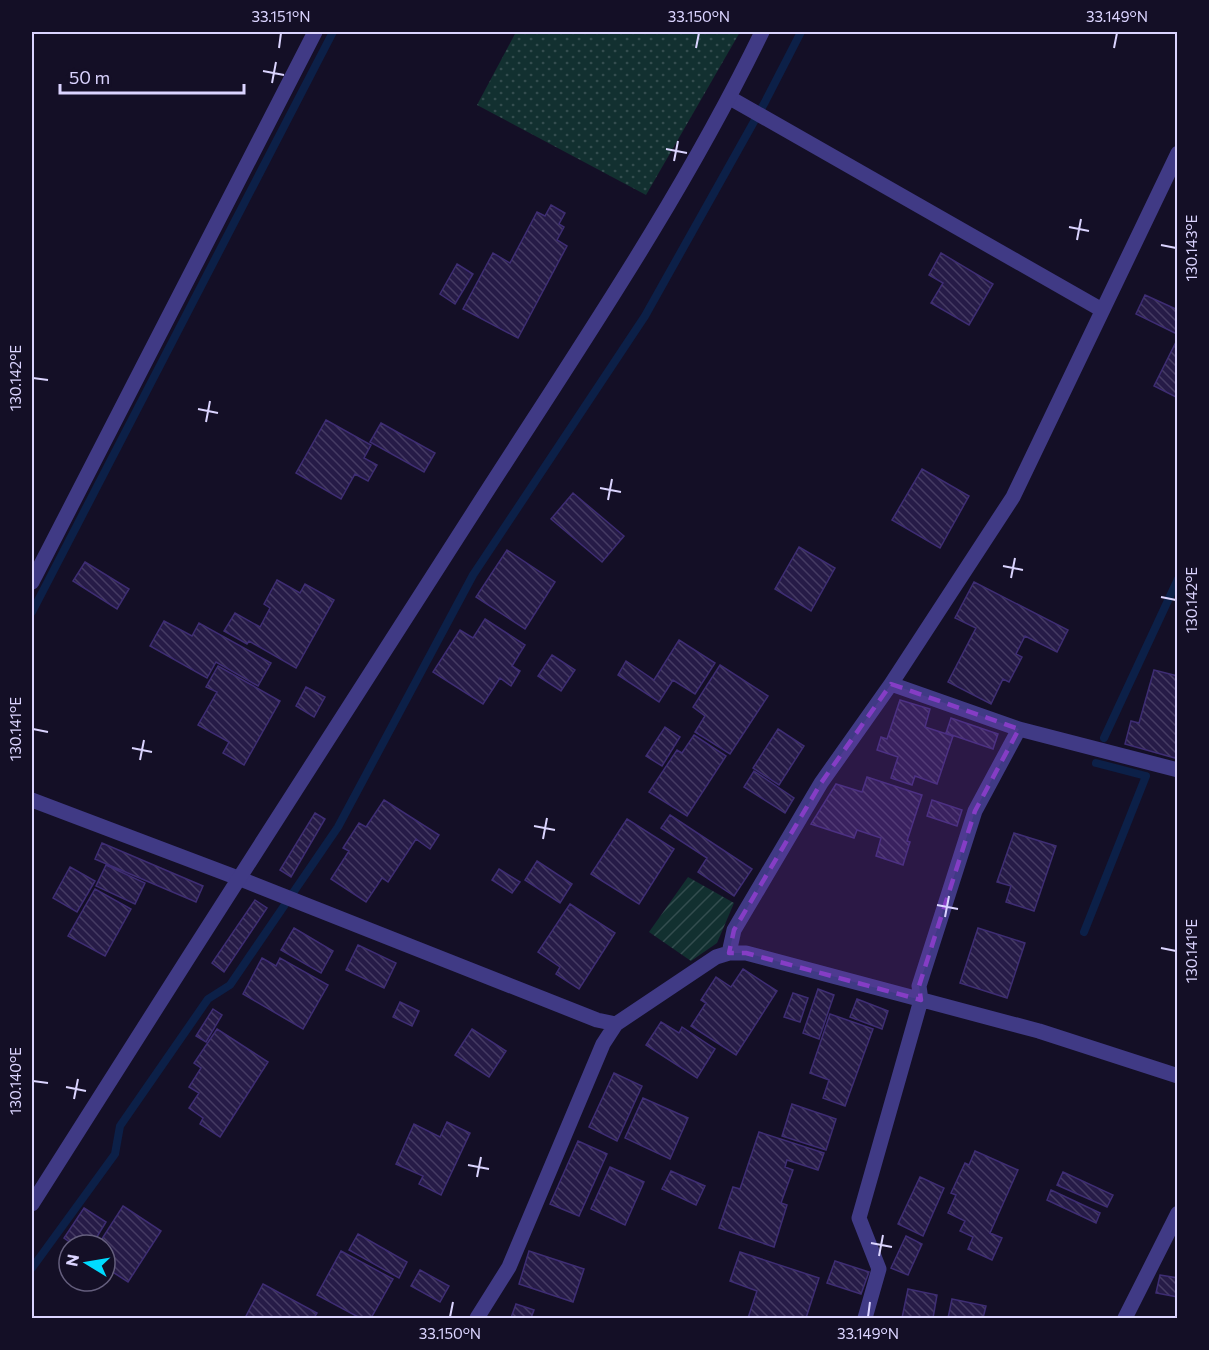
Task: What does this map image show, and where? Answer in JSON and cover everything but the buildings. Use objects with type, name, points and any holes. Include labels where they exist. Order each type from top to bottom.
[{"type":"street","points":[[32,582],[315,32]]},
{"type":"street","points":[[32,1204],[238,878],[652,234],[730,98],[762,32]]},
{"type":"street","points":[[730,98],[1102,310]]},
{"type":"street","points":[[729,953],[734,930],[821,783],[891,684],[1013,497],[1178,153]]},
{"type":"street","points":[[891,684],[1019,729],[1178,770]]},
{"type":"street","points":[[865,1318],[879,1269],[859,1218],[921,1000],[919,986],[975,811],[1019,729]]},
{"type":"street","points":[[32,800],[238,878],[597,1020],[616,1024]]},
{"type":"street","points":[[477,1318],[509,1267],[603,1044],[616,1024],[716,957],[729,953],[746,953],[1039,1031],[1178,1076]]},
{"type":"street","points":[[1125,1318],[1178,1213]]},
{"type":"highlighted area","points":[[891,684],[1019,729],[975,811],[919,986],[921,1000],[746,953],[729,953],[734,930],[821,783]]},
{"type":"green space","points":[[516,32],[740,32],[646,195],[477,105]]},
{"type":"green space","points":[[688,877],[734,903],[717,943],[691,961],[649,932]]},
{"type":"waterway","points":[[32,612],[333,32]]},
{"type":"waterway","points":[[32,1268],[115,1154],[120,1126],[208,999],[230,985],[338,827],[473,575],[645,316],[765,102],[801,32]]},
{"type":"waterway","points":[[1104,738],[1178,579]]},
{"type":"waterway","points":[[1084,932],[1146,776],[1096,763]]}]
